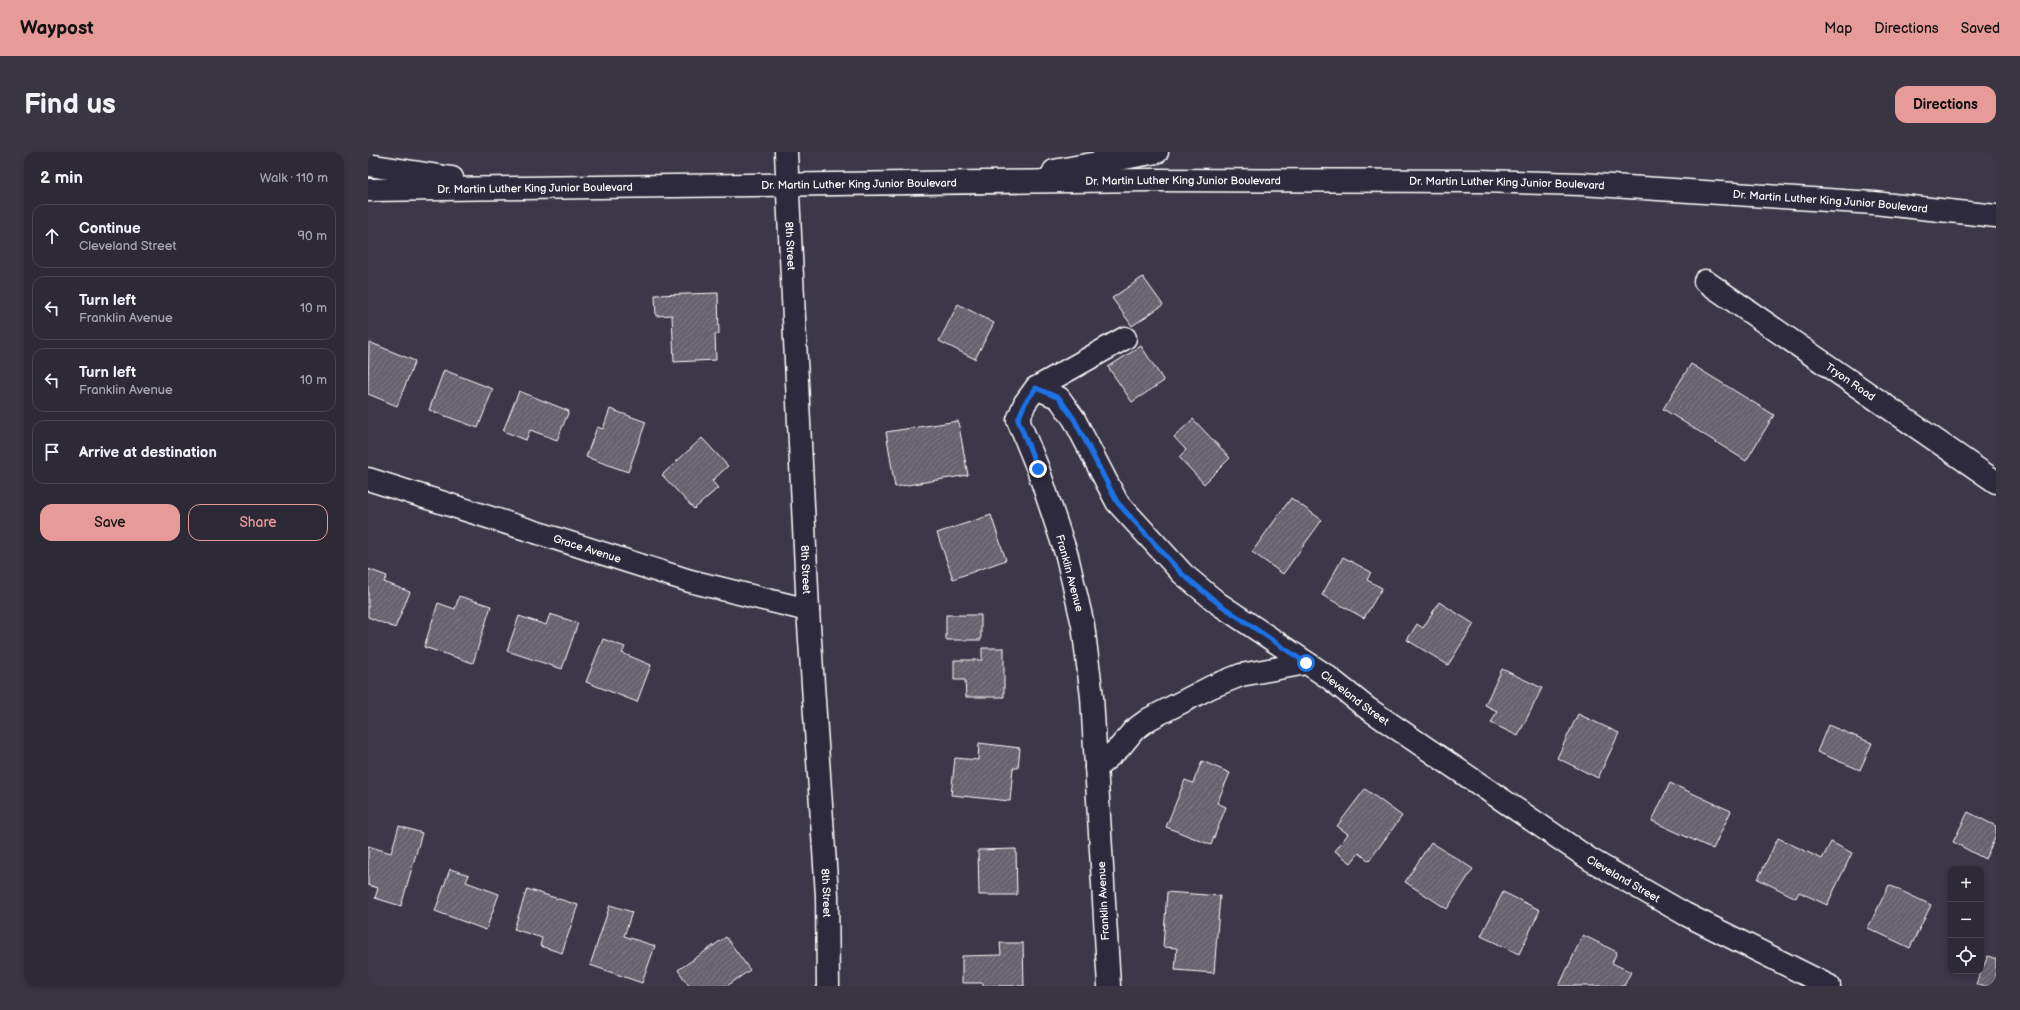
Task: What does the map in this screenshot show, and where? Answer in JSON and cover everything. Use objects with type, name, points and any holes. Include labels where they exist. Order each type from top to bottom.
[{"type":"street","name":"8th Street","points":[[786,152],[786,184],[808,610],[826,895],[828,986]]},
{"type":"street","points":[[991,182],[1157,152]]},
{"type":"street","points":[[368,166],[519,188]]},
{"type":"street","name":"Dr. Martin Luther King Junior Boulevard","points":[[368,190],[1273,179],[1581,184],[1874,203],[1996,216]]},
{"type":"street","name":"Tryon Road","points":[[1705,281],[1996,482]]},
{"type":"street","points":[[1036,388],[1125,338]]},
{"type":"street","name":"Cleveland Street","points":[[1036,388],[1059,398],[1074,419],[1117,502],[1182,574],[1219,604],[1328,677],[1367,708],[1591,860],[1685,914],[1830,986]]},
{"type":"street","name":"Franklin Avenue","points":[[1036,388],[1025,403],[1018,420],[1038,469],[1067,556],[1083,625],[1092,697],[1108,986]]},
{"type":"street","name":"Grace Avenue","points":[[368,479],[690,581],[808,610]]},
{"type":"street","points":[[1096,768],[1120,747],[1134,730],[1149,719],[1211,687],[1241,675],[1306,663]]},
{"type":"building","points":[[1143,277],[1163,305],[1132,326],[1112,298]]},
{"type":"building","points":[[718,293],[719,334],[715,334],[716,360],[674,362],[672,315],[656,316],[655,295]]},
{"type":"building","points":[[958,304],[994,323],[975,359],[939,341]]},
{"type":"building","points":[[369,342],[415,361],[397,406],[368,394]]},
{"type":"building","points":[[1141,346],[1164,381],[1132,402],[1108,367]]},
{"type":"building","points":[[1691,364],[1774,415],[1746,461],[1663,409]]},
{"type":"building","points":[[444,370],[493,389],[478,428],[429,410]]},
{"type":"building","points":[[519,391],[569,411],[557,440],[530,430],[526,440],[503,431]]},
{"type":"building","points":[[610,409],[646,422],[628,472],[586,457],[597,427],[603,429]]},
{"type":"building","points":[[1193,419],[1230,458],[1204,484],[1179,457],[1186,450],[1174,437]]},
{"type":"building","points":[[958,421],[968,475],[895,487],[886,432]]},
{"type":"building","points":[[702,438],[728,466],[712,481],[718,488],[694,509],[662,475]]},
{"type":"building","points":[[1291,498],[1322,520],[1283,574],[1252,552]]},
{"type":"building","points":[[991,515],[1006,560],[953,579],[937,533]]},
{"type":"building","points":[[1343,557],[1371,572],[1367,580],[1382,588],[1364,618],[1322,595]]},
{"type":"building","points":[[368,569],[387,576],[384,582],[410,592],[395,628],[368,617]]},
{"type":"building","points":[[459,596],[491,606],[473,663],[424,647],[438,603],[455,609]]},
{"type":"building","points":[[1439,602],[1474,624],[1448,665],[1407,640],[1417,624],[1423,628]]},
{"type":"building","points":[[550,614],[578,623],[562,669],[507,651],[519,616],[546,625]]},
{"type":"building","points":[[946,615],[981,615],[981,640],[946,640]]},
{"type":"building","points":[[603,639],[625,647],[622,653],[651,665],[637,702],[586,682]]},
{"type":"building","points":[[982,648],[1004,648],[1004,697],[966,697],[965,680],[954,680],[954,660],[982,660]]},
{"type":"building","points":[[1502,669],[1542,688],[1518,736],[1491,723],[1497,711],[1485,705]]},
{"type":"building","points":[[1578,714],[1619,733],[1598,778],[1557,758]]},
{"type":"building","points":[[1828,725],[1872,743],[1860,770],[1817,752]]},
{"type":"building","points":[[979,743],[1020,748],[1018,768],[1013,768],[1010,801],[951,795],[955,758],[978,760]]},
{"type":"building","points":[[1202,761],[1230,773],[1217,803],[1226,807],[1211,845],[1166,827],[1185,780],[1193,783]]},
{"type":"building","points":[[1670,783],[1731,811],[1713,849],[1652,821]]},
{"type":"building","points":[[1365,789],[1402,816],[1369,861],[1359,853],[1351,863],[1335,851],[1348,834],[1337,826]]},
{"type":"building","points":[[1968,812],[1996,826],[1996,836],[1985,859],[1953,842]]},
{"type":"building","points":[[399,826],[422,833],[401,906],[375,898],[378,888],[368,885],[368,846],[391,853]]},
{"type":"building","points":[[1778,838],[1822,859],[1831,842],[1852,853],[1827,905],[1799,892],[1796,898],[1758,879]]},
{"type":"building","points":[[1431,842],[1473,869],[1447,909],[1405,882]]},
{"type":"building","points":[[1016,849],[1017,895],[979,895],[978,850]]},
{"type":"building","points":[[450,869],[469,875],[466,882],[499,894],[486,930],[435,911]]},
{"type":"building","points":[[1889,885],[1931,905],[1910,948],[1868,928]]},
{"type":"building","points":[[527,889],[578,905],[562,953],[540,946],[542,938],[514,929]]},
{"type":"building","points":[[1167,892],[1220,896],[1214,973],[1175,970],[1177,948],[1163,947]]},
{"type":"building","points":[[1503,892],[1540,910],[1519,954],[1481,936]]},
{"type":"building","points":[[610,905],[632,912],[624,936],[655,946],[642,983],[590,965]]},
{"type":"building","points":[[1583,935],[1617,952],[1612,963],[1631,972],[1624,986],[1559,986]]},
{"type":"building","points":[[726,937],[750,970],[727,986],[689,986],[678,970]]},
{"type":"building","points":[[1000,943],[1023,943],[1024,986],[983,986],[983,983],[962,983],[962,956],[1001,955]]},
{"type":"building","points":[[1988,956],[1996,959],[1996,986],[1981,986],[1976,984],[1980,974],[1984,974],[1984,965]]},
{"type":"route","points":[[1038,469],[1018,420],[1025,403],[1036,388],[1059,398],[1074,419],[1117,502],[1182,574],[1219,604],[1306,663]]}]
